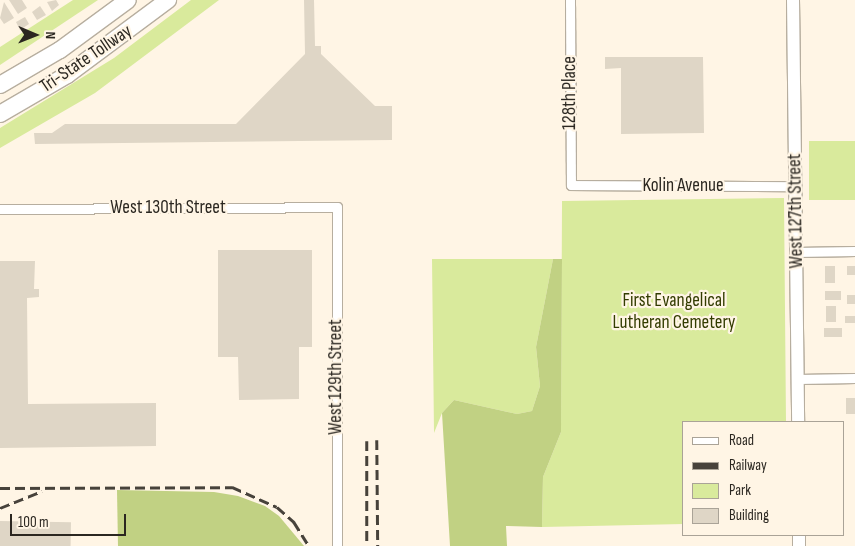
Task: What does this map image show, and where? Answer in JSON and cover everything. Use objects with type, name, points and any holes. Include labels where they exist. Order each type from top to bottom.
[{"type":"highway","name":"Tri-State Tollway","points":[[0,85],[60,50],[118,5],[128,0]]},
{"type":"highway","name":"Tri-State Tollway","points":[[0,114],[67,75],[168,0]]},
{"type":"main road","name":"West 127th Street","points":[[793,0],[798,421]]},
{"type":"street","name":"128th Place","points":[[570,0],[571,185]]},
{"type":"street","name":"Kolin Avenue","points":[[571,185],[796,186]]},
{"type":"street","name":"West 130th Street","points":[[0,209],[337,207]]},
{"type":"street","name":"West 129th Street","points":[[337,207],[337,546]]},
{"type":"street","points":[[796,252],[855,251]]},
{"type":"street","points":[[798,379],[855,378]]},
{"type":"green space","points":[[73,0],[98,0],[0,65],[0,47]]},
{"type":"green space","points":[[191,0],[219,0],[95,93],[0,148],[0,128],[114,58]]},
{"type":"green space","points":[[809,141],[855,141],[855,200],[809,200]]},
{"type":"green space","name":"First Evangelical Lutheran Cemetery","points":[[784,198],[786,421],[682,421],[682,524],[542,527],[543,477],[561,432],[562,201]]},
{"type":"green space","points":[[432,259],[553,259],[536,347],[540,386],[532,411],[517,414],[454,400],[442,413],[434,433]]},
{"type":"green space","points":[[553,259],[562,259],[561,432],[543,477],[542,527],[506,526],[507,546],[450,546],[442,413],[454,400],[517,414],[532,411],[540,386],[536,347]]},
{"type":"green space","points":[[117,490],[214,492],[238,496],[265,506],[279,516],[304,546],[118,546]]},
{"type":"building","points":[[9,0],[22,0],[27,8],[18,14]]},
{"type":"building","points":[[56,0],[59,5],[52,11],[47,2]]},
{"type":"building","points":[[304,0],[314,0],[315,46],[321,46],[321,54],[375,106],[392,106],[392,140],[35,144],[34,133],[52,133],[65,124],[236,124],[305,54]]},
{"type":"building","points":[[4,2],[14,18],[4,24],[0,18]]},
{"type":"building","points":[[40,6],[46,15],[37,20],[32,12]]},
{"type":"building","points":[[25,17],[29,24],[20,30],[16,22]]},
{"type":"building","points":[[605,57],[703,57],[704,133],[621,134],[621,68],[605,69]]},
{"type":"building","points":[[218,250],[312,250],[312,347],[299,347],[299,399],[239,400],[238,357],[218,357]]},
{"type":"building","points":[[0,261],[35,261],[34,289],[39,289],[39,297],[27,298],[28,404],[156,403],[156,446],[0,448]]},
{"type":"building","points":[[825,266],[835,266],[835,283],[825,283]]},
{"type":"building","points":[[847,266],[855,266],[855,275],[847,275]]},
{"type":"building","points":[[825,291],[841,291],[841,300],[825,300]]},
{"type":"building","points":[[847,295],[855,295],[855,304],[847,304]]},
{"type":"building","points":[[826,306],[836,306],[836,322],[826,322]]},
{"type":"building","points":[[845,316],[855,316],[855,323],[845,323]]},
{"type":"building","points":[[824,328],[842,328],[842,337],[824,337]]},
{"type":"building","points":[[846,398],[855,398],[855,414],[846,414]]},
{"type":"building","points":[[0,521],[71,522],[71,546],[0,546]]},
{"type":"railway","points":[[377,440],[378,546]]},
{"type":"railway","points":[[367,441],[367,546]]},
{"type":"railway","points":[[0,488],[232,487],[277,507],[294,522],[309,546]]},
{"type":"railway","points":[[0,508],[42,491]]}]
